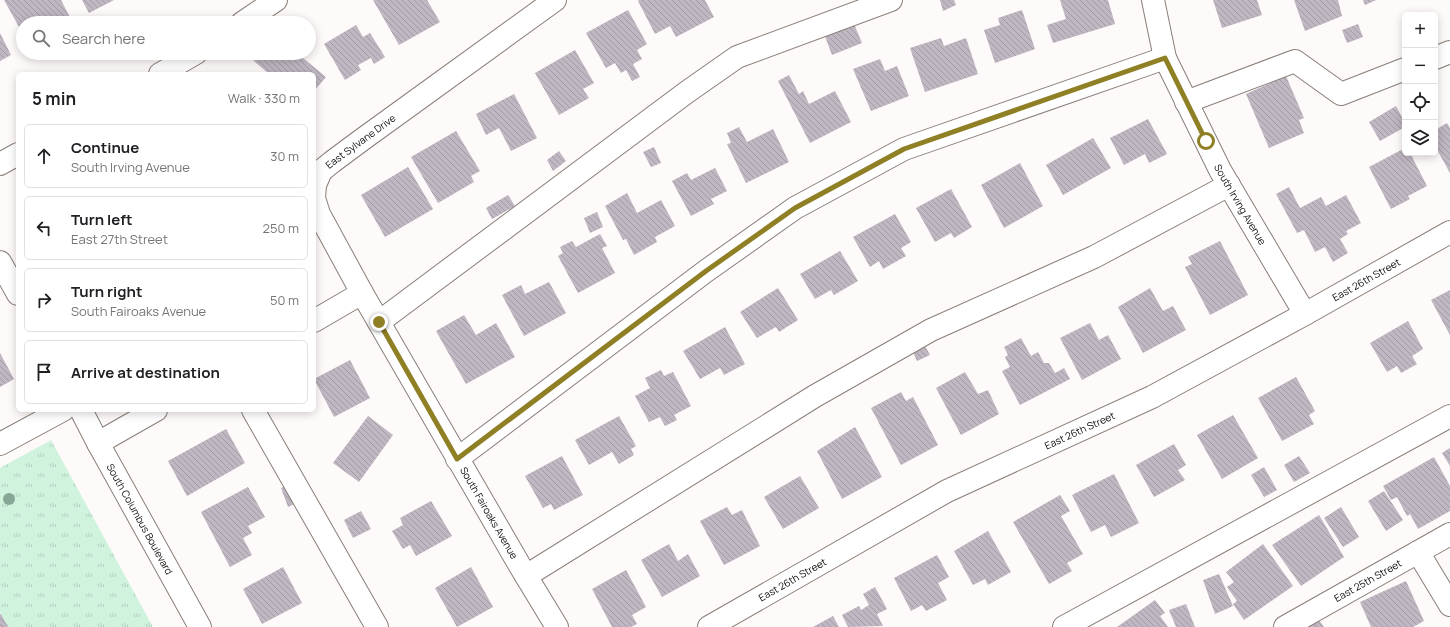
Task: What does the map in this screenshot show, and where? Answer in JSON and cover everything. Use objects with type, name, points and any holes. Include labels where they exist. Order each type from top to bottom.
[{"type":"street","points":[[252,16],[276,0]]},
{"type":"street","name":"East Sylvane Drive","points":[[316,182],[322,171],[332,162],[555,0]]},
{"type":"street","points":[[379,322],[687,92],[737,57],[891,0]]},
{"type":"street","name":"South Irving Avenue","points":[[1153,0],[1165,58],[1186,102],[1220,170],[1305,314]]},
{"type":"street","points":[[1438,57],[1450,52]]},
{"type":"street","points":[[457,459],[706,271],[795,208],[904,149],[1165,58]]},
{"type":"street","points":[[163,72],[184,60]]},
{"type":"street","points":[[1186,102],[1295,61],[1341,94],[1402,70]]},
{"type":"street","points":[[0,164],[16,155]]},
{"type":"street","points":[[526,576],[809,401],[931,330],[1094,257],[1230,185]]},
{"type":"street","name":"East Sylvane Drive","points":[[316,204],[319,214],[362,293]]},
{"type":"street","name":"East 26th Street","points":[[709,627],[947,491],[1152,397],[1305,314],[1450,232]]},
{"type":"street","points":[[3,272],[16,291]]},
{"type":"street","points":[[316,320],[362,293]]},
{"type":"street","name":"South Fairoaks Avenue","points":[[362,293],[457,459],[557,627]]},
{"type":"street","points":[[0,444],[59,412]]},
{"type":"street","name":"South Columbus Boulevard","points":[[83,412],[98,443],[200,627]]},
{"type":"street","points":[[98,443],[152,412]]},
{"type":"street","points":[[254,412],[378,627]]},
{"type":"street","points":[[1064,627],[1450,416]]},
{"type":"street","name":"East 25th Street","points":[[1285,627],[1450,534]]},
{"type":"street","points":[[1418,552],[1450,605]]},
{"type":"green space","points":[[51,440],[153,627],[8,627],[0,612],[0,468]]},
{"type":"building","points":[[4,0],[61,0],[69,16],[16,16],[16,21]]},
{"type":"building","points":[[82,0],[114,0],[89,13]]},
{"type":"building","points":[[373,0],[427,0],[440,22],[399,45]]},
{"type":"building","points":[[705,0],[714,17],[676,37],[670,26],[655,34],[638,1]]},
{"type":"building","points":[[940,0],[954,0],[956,5],[943,11]]},
{"type":"building","points":[[1060,0],[1108,0],[1115,24],[1053,43],[1047,25],[1066,19]]},
{"type":"building","points":[[1213,0],[1257,0],[1262,15],[1222,28]]},
{"type":"building","points":[[1294,0],[1338,0],[1342,16],[1305,31]]},
{"type":"building","points":[[1363,0],[1376,0],[1365,5]]},
{"type":"building","points":[[628,10],[647,44],[637,50],[642,59],[633,64],[640,77],[632,81],[626,70],[621,73],[615,63],[606,68],[586,33]]},
{"type":"building","points":[[1022,10],[1035,49],[995,63],[984,30],[1000,25],[998,18]]},
{"type":"building","points":[[852,19],[862,43],[832,55],[823,31]]},
{"type":"building","points":[[1358,24],[1363,37],[1347,43],[1342,30]]},
{"type":"building","points":[[356,25],[363,37],[370,33],[385,57],[374,64],[371,58],[358,65],[361,70],[345,80],[324,44]]},
{"type":"building","points":[[0,33],[11,55],[0,61]]},
{"type":"building","points":[[941,38],[944,46],[966,38],[978,74],[925,92],[910,48]]},
{"type":"building","points":[[575,50],[594,83],[583,89],[589,98],[559,115],[535,73]]},
{"type":"building","points":[[880,59],[885,71],[897,66],[909,96],[871,111],[853,69]]},
{"type":"building","points":[[253,60],[305,60],[326,77],[316,89],[316,72],[267,72]]},
{"type":"building","points":[[789,75],[799,94],[803,91],[809,104],[835,91],[851,122],[810,143],[778,81]]},
{"type":"building","points":[[1286,76],[1304,118],[1299,120],[1304,133],[1269,148],[1246,94]]},
{"type":"building","points":[[514,94],[537,138],[511,151],[499,128],[486,135],[476,114]]},
{"type":"building","points":[[1396,106],[1402,117],[1402,129],[1380,141],[1369,122]]},
{"type":"building","points":[[1148,119],[1167,154],[1149,163],[1145,154],[1124,165],[1110,138]]},
{"type":"building","points":[[1447,123],[1450,128],[1450,173],[1438,151],[1438,128]]},
{"type":"building","points":[[739,127],[747,142],[773,129],[789,162],[746,183],[727,144],[731,143],[727,133]]},
{"type":"building","points":[[456,131],[480,171],[471,176],[474,182],[438,203],[411,157]]},
{"type":"building","points":[[1093,138],[1111,168],[1063,195],[1046,165]]},
{"type":"building","points":[[654,147],[661,163],[651,167],[643,152]]},
{"type":"building","points":[[1402,150],[1402,156],[1412,156],[1427,186],[1408,196],[1410,199],[1391,209],[1369,167]]},
{"type":"building","points":[[559,151],[566,161],[553,171],[547,160]]},
{"type":"building","points":[[1020,163],[1043,206],[1004,228],[981,185]]},
{"type":"building","points":[[408,167],[433,209],[385,237],[361,195]]},
{"type":"building","points":[[715,168],[727,191],[711,199],[714,204],[691,216],[672,181],[687,173],[691,180]]},
{"type":"building","points":[[1289,187],[1300,208],[1321,197],[1326,206],[1346,195],[1361,223],[1346,231],[1348,234],[1340,239],[1348,253],[1333,262],[1325,247],[1315,252],[1304,230],[1297,233],[1276,194]]},
{"type":"building","points":[[951,189],[972,227],[954,238],[951,233],[935,242],[916,208]]},
{"type":"building","points":[[627,193],[637,213],[661,200],[675,226],[655,237],[657,242],[634,255],[626,239],[623,240],[605,206]]},
{"type":"building","points":[[508,195],[515,206],[492,219],[486,208]]},
{"type":"building","points":[[597,212],[603,227],[590,233],[584,218]]},
{"type":"building","points":[[895,214],[911,242],[901,248],[906,256],[883,269],[879,261],[870,267],[853,237]]},
{"type":"building","points":[[600,234],[607,246],[602,248],[615,273],[578,293],[558,256],[563,253],[560,247],[572,241],[576,247]]},
{"type":"building","points":[[1220,241],[1248,295],[1210,315],[1185,267],[1192,264],[1188,257]]},
{"type":"building","points":[[840,251],[858,281],[834,295],[831,290],[815,299],[800,274]]},
{"type":"building","points":[[549,282],[566,313],[524,336],[502,295],[521,285],[525,294]]},
{"type":"building","points":[[778,288],[798,320],[779,332],[776,327],[757,338],[740,312]]},
{"type":"building","points":[[1150,288],[1163,311],[1173,306],[1186,330],[1143,353],[1118,307]]},
{"type":"building","points":[[1450,290],[1450,335],[1431,300]]},
{"type":"building","points":[[464,315],[476,335],[496,323],[515,357],[466,384],[436,331]]},
{"type":"building","points":[[1408,321],[1423,349],[1412,356],[1417,364],[1401,373],[1397,366],[1387,372],[1370,343]]},
{"type":"building","points":[[1090,323],[1099,340],[1108,335],[1121,359],[1082,380],[1060,338]]},
{"type":"building","points":[[725,327],[745,364],[724,375],[720,368],[700,379],[683,351]]},
{"type":"building","points":[[1021,338],[1031,356],[1038,352],[1044,363],[1049,363],[1055,373],[1064,368],[1070,379],[1020,405],[1002,371],[1010,367],[1005,357],[1008,355],[1004,347]]},
{"type":"building","points":[[924,344],[930,355],[917,361],[912,350]]},
{"type":"building","points":[[0,353],[14,379],[0,387]]},
{"type":"building","points":[[350,360],[370,398],[334,417],[316,383],[316,378]]},
{"type":"building","points":[[661,370],[664,376],[673,372],[691,406],[674,415],[677,420],[665,426],[660,417],[649,422],[635,396],[650,388],[645,378]]},
{"type":"building","points":[[965,372],[978,394],[988,390],[999,414],[961,435],[936,388]]},
{"type":"building","points":[[1296,377],[1315,411],[1309,415],[1314,424],[1282,441],[1258,398]]},
{"type":"building","points":[[901,392],[906,401],[913,397],[938,445],[901,465],[871,408]]},
{"type":"building","points":[[1233,415],[1258,458],[1222,479],[1197,435]]},
{"type":"building","points":[[368,416],[393,435],[359,482],[333,463]]},
{"type":"building","points":[[619,416],[636,446],[631,449],[634,455],[619,464],[612,452],[589,465],[575,440]]},
{"type":"building","points":[[855,427],[882,477],[842,499],[817,451]]},
{"type":"building","points":[[226,429],[245,463],[187,496],[168,461]]},
{"type":"building","points":[[1174,444],[1186,465],[1178,470],[1185,480],[1154,497],[1136,465]]},
{"type":"building","points":[[1450,448],[1450,466],[1442,453]]},
{"type":"building","points":[[562,456],[583,495],[554,510],[551,504],[543,508],[525,476]]},
{"type":"building","points":[[1299,456],[1310,473],[1294,482],[1284,465]]},
{"type":"building","points":[[1434,457],[1450,486],[1450,511],[1418,529],[1410,514],[1407,516],[1397,497],[1391,500],[1383,486]]},
{"type":"building","points":[[1264,467],[1277,490],[1264,497],[1251,475]]},
{"type":"building","points":[[1114,474],[1139,523],[1111,537],[1105,525],[1091,532],[1072,495]]},
{"type":"building","points":[[800,476],[819,508],[783,529],[764,497]]},
{"type":"building","points":[[291,484],[299,502],[288,507],[281,488]]},
{"type":"building","points":[[248,487],[265,517],[248,526],[252,533],[243,538],[252,555],[230,567],[201,512]]},
{"type":"building","points":[[1384,491],[1403,520],[1386,531],[1368,501]]},
{"type":"building","points":[[1060,495],[1070,511],[1061,516],[1083,554],[1067,563],[1072,571],[1049,584],[1013,522]]},
{"type":"building","points":[[431,501],[452,536],[416,556],[410,545],[403,549],[392,531],[403,525],[400,518]]},
{"type":"building","points":[[727,507],[732,515],[742,510],[760,546],[724,565],[700,521]]},
{"type":"building","points":[[1341,507],[1359,537],[1343,547],[1324,518]]},
{"type":"building","points":[[361,511],[371,529],[353,538],[344,520]]},
{"type":"building","points":[[1319,515],[1344,557],[1301,586],[1272,545]]},
{"type":"building","points":[[988,531],[1011,572],[988,585],[985,579],[973,585],[954,551]]},
{"type":"building","points":[[669,544],[678,561],[688,554],[700,576],[662,597],[641,560]]},
{"type":"building","points":[[1263,544],[1293,586],[1244,620],[1233,604],[1237,601],[1227,587],[1234,582],[1226,572]]},
{"type":"building","points":[[937,555],[949,577],[938,583],[947,600],[926,611],[922,605],[911,611],[894,578]]},
{"type":"building","points":[[283,567],[302,603],[262,624],[243,589]]},
{"type":"building","points":[[471,567],[493,607],[457,627],[435,588]]},
{"type":"building","points":[[626,570],[646,607],[632,615],[637,624],[631,627],[612,627],[592,589]]},
{"type":"building","points":[[1219,574],[1233,606],[1215,614],[1203,580]]},
{"type":"building","points":[[1406,581],[1424,621],[1413,627],[1371,627],[1360,602]]},
{"type":"building","points":[[875,587],[887,609],[877,614],[883,626],[848,627],[842,615],[859,606],[861,610],[869,605],[863,594]]},
{"type":"building","points":[[1155,600],[1165,613],[1160,616],[1168,627],[1117,627]]},
{"type":"building","points":[[1186,604],[1195,627],[1176,627],[1169,610]]},
{"type":"building","points":[[1,614],[8,627],[0,627]]},
{"type":"building","points":[[833,616],[839,627],[813,627]]},
{"type":"building","points":[[1319,620],[1324,627],[1309,627]]},
{"type":"route","points":[[379,322],[457,459],[706,271],[795,208],[904,149],[1165,58],[1206,141]]}]
